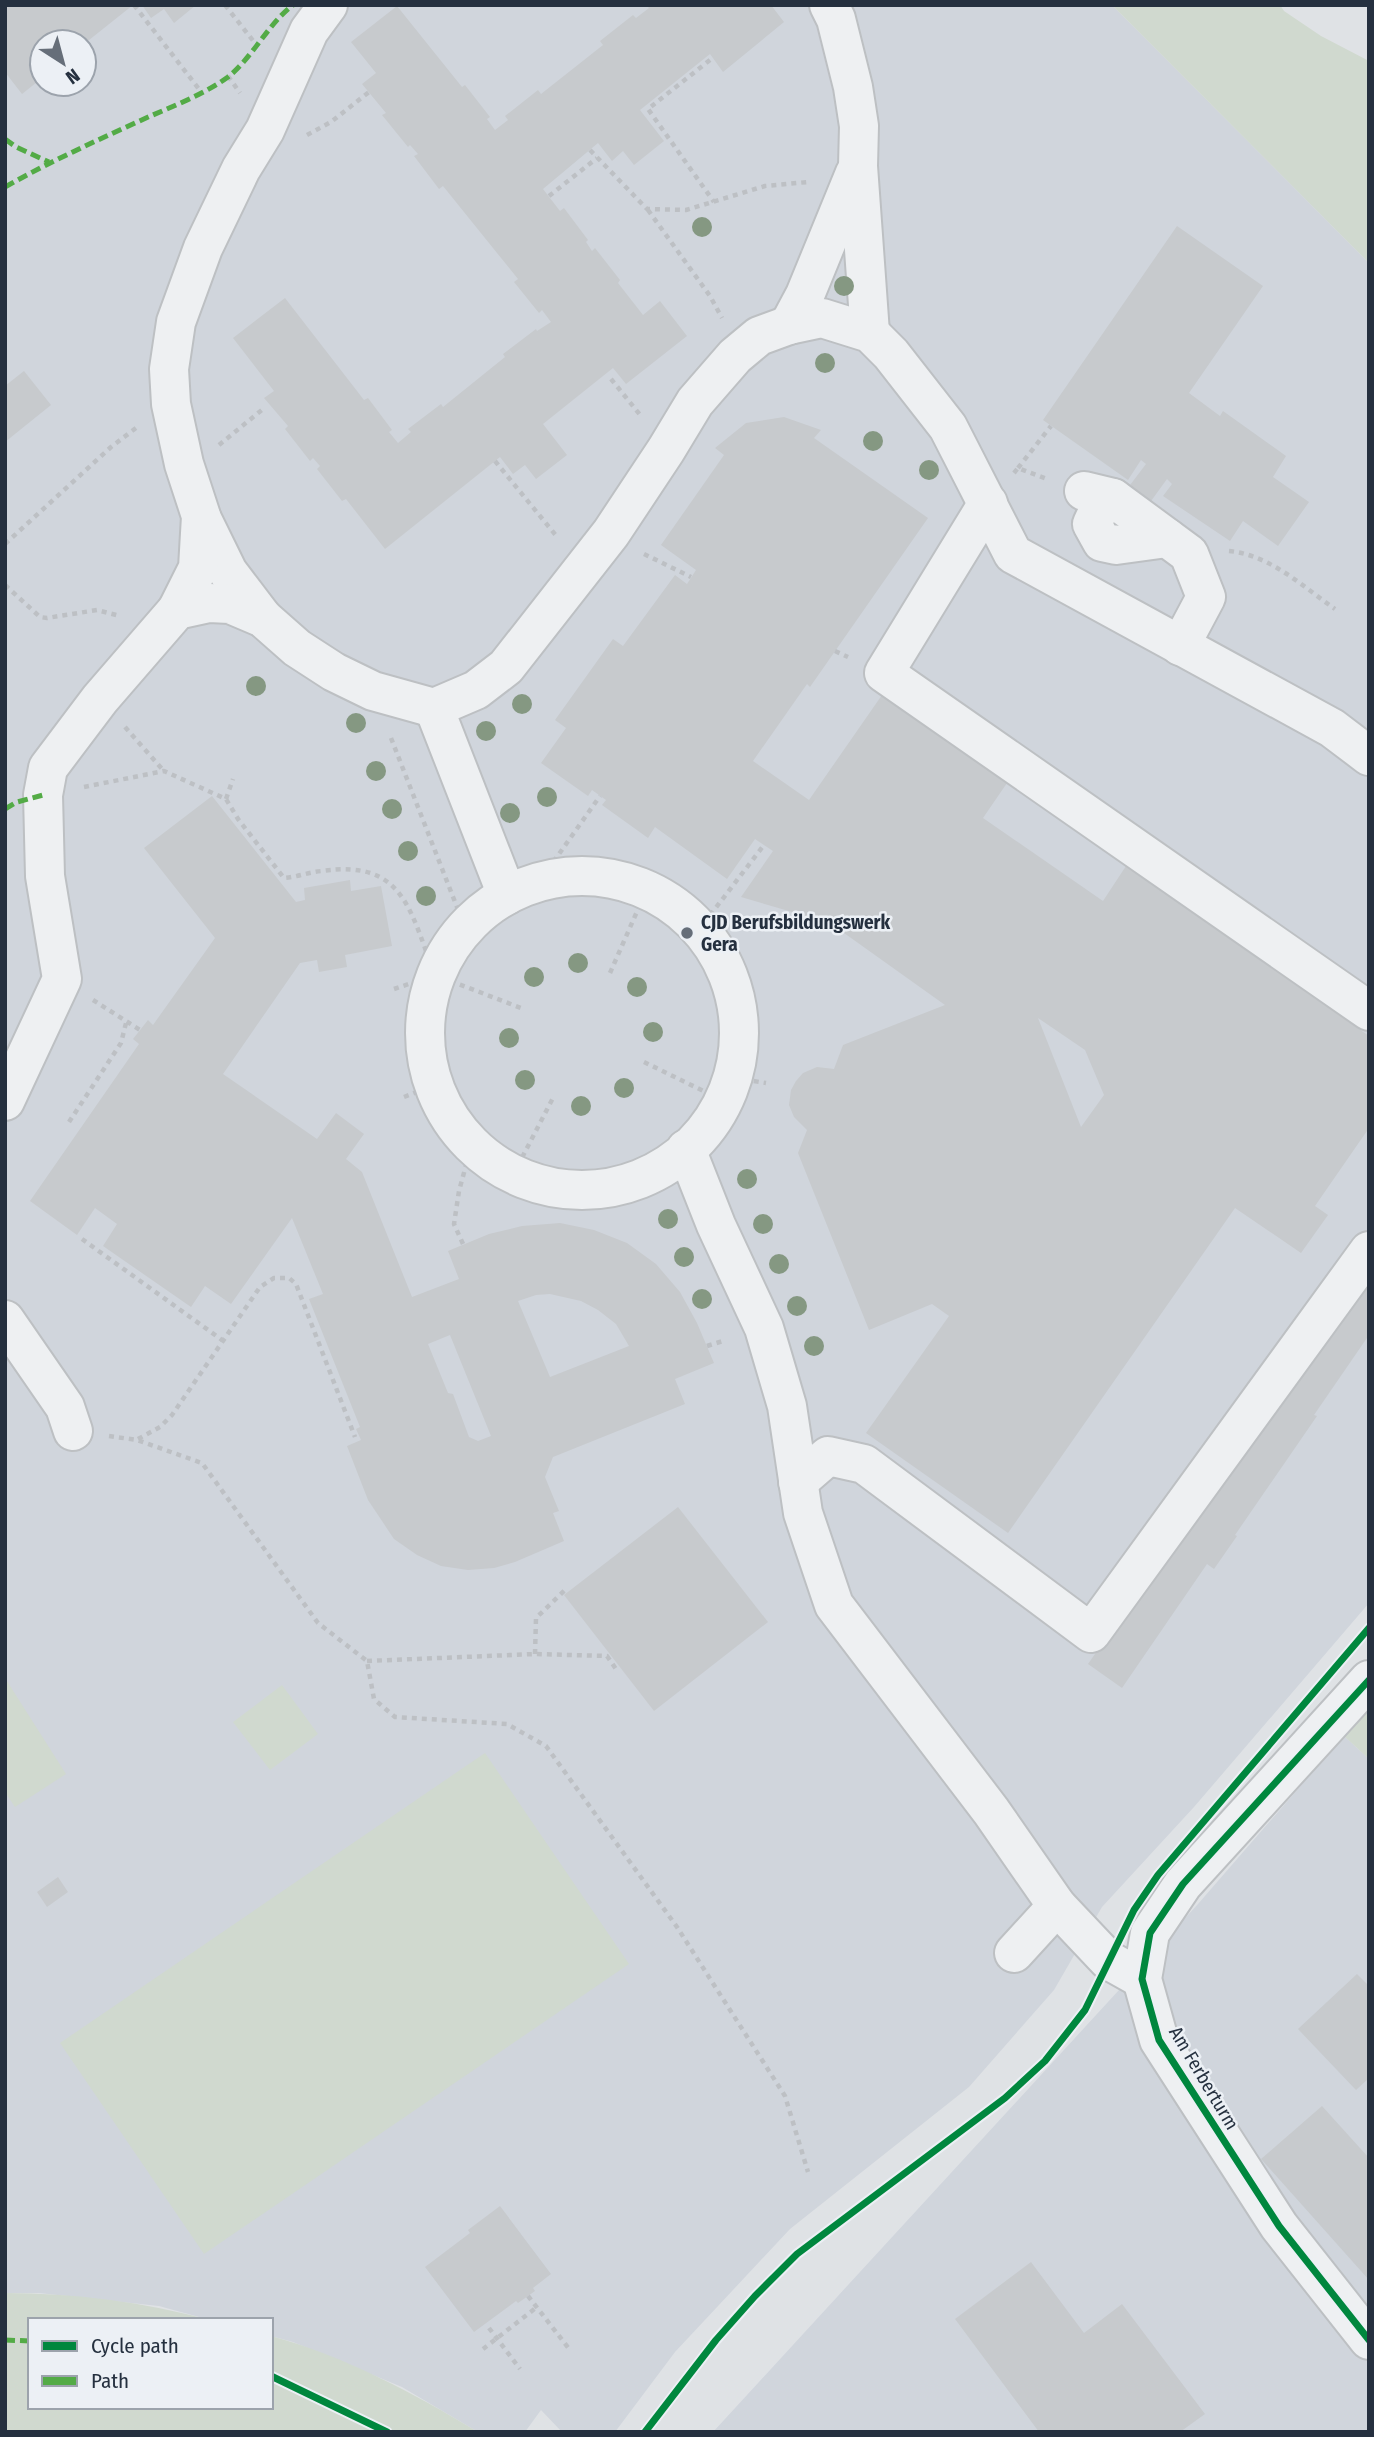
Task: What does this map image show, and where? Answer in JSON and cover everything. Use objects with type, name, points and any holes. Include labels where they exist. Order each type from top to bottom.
[{"type":"street","points":[[328,5],[309,31],[265,130],[241,169],[203,248],[176,322],[170,369],[171,404],[184,464],[201,516],[228,572],[263,618],[297,648],[334,672],[373,691],[434,708],[476,690],[506,667],[611,533],[695,402],[735,356],[759,336],[789,325],[822,318],[870,333],[891,354],[948,427],[1013,554]]},
{"type":"street","points":[[829,5],[836,19],[853,88],[859,126],[854,175],[870,333]]},
{"type":"street","points":[[789,325],[805,295],[854,175]]},
{"type":"street","points":[[1099,495],[1189,554],[1206,597],[1180,646]]},
{"type":"street","points":[[988,503],[884,673],[1369,1011]]},
{"type":"street","points":[[5,1101],[62,979],[45,876],[43,795],[48,768],[100,699],[165,624],[198,568],[201,516]]},
{"type":"street","points":[[951,565],[981,555],[1013,554],[1332,728],[1369,756]]},
{"type":"street","points":[[165,624],[209,603],[230,604],[263,618]]},
{"type":"street","points":[[434,708],[522,889]]},
{"type":"street","points":[[607,877],[664,898],[715,947],[740,1016],[742,1088],[677,1161],[623,1187],[577,1192],[513,1175],[471,1147],[418,1092],[423,1032],[435,975],[464,925],[522,889],[553,878],[607,877]]},
{"type":"street","points":[[686,1149],[716,1225],[764,1328],[787,1406],[803,1513],[834,1605],[991,1811],[1057,1906],[1108,1960],[1142,1979]]},
{"type":"street","points":[[798,1482],[828,1456],[864,1464],[1091,1633],[1369,1251]]},
{"type":"street","points":[[5,1320],[65,1407],[73,1431]]},
{"type":"street","name":"Am Ferberturm","points":[[1369,1680],[1183,1884],[1150,1933],[1142,1979],[1159,2039],[1279,2226],[1369,2340]]},
{"type":"street","points":[[1013,1953],[1057,1906]]},
{"type":"path","points":[[134,5],[202,93]]},
{"type":"path","points":[[225,5],[258,47]]},
{"type":"path","points":[[710,60],[648,109],[714,202]]},
{"type":"path","points":[[590,150],[648,209],[710,296],[724,320],[735,356]]},
{"type":"path","points":[[549,196],[597,158]]},
{"type":"path","points":[[648,209],[686,210],[765,186],[831,181],[854,175]]},
{"type":"path","points":[[611,379],[642,417]]},
{"type":"path","points":[[5,544],[111,447],[171,404]]},
{"type":"path","points":[[184,464],[225,442],[263,409]]},
{"type":"path","points":[[1018,468],[1051,426]]},
{"type":"path","points":[[495,461],[583,569]]},
{"type":"path","points":[[611,533],[652,559],[691,577]]},
{"type":"path","points":[[1246,553],[1278,569],[1335,608]]},
{"type":"path","points":[[5,585],[40,617],[97,610],[116,614],[136,624],[165,624]]},
{"type":"path","points":[[373,691],[464,925]]},
{"type":"path","points":[[100,699],[164,771],[226,799],[238,819],[284,878],[344,870],[368,872],[393,884],[407,905],[435,975]]},
{"type":"path","points":[[43,795],[164,771]]},
{"type":"path","points":[[226,799],[233,779]]},
{"type":"path","points":[[522,889],[600,796]]},
{"type":"path","points":[[698,931],[764,845]]},
{"type":"path","points":[[610,973],[646,891]]},
{"type":"path","points":[[394,989],[435,975],[521,1009]]},
{"type":"path","points":[[62,979],[140,1031]]},
{"type":"path","points":[[69,1122],[121,1043],[126,1023]]},
{"type":"path","points":[[644,1062],[742,1088]]},
{"type":"path","points":[[513,1175],[554,1097]]},
{"type":"path","points":[[463,1244],[454,1224],[471,1147]]},
{"type":"path","points":[[82,1239],[222,1340]]},
{"type":"path","points":[[137,1440],[160,1427],[172,1415],[260,1287],[274,1278],[289,1278],[296,1284],[355,1437]]},
{"type":"path","points":[[73,1431],[137,1440],[202,1463],[318,1623],[367,1661],[535,1654],[607,1656],[618,1672]]},
{"type":"path","points":[[535,1654],[536,1618],[565,1590]]},
{"type":"path","points":[[367,1661],[374,1699],[395,1717],[507,1724],[546,1746],[677,1927],[785,2096],[808,2172]]},
{"type":"path","points":[[528,2296],[570,2350]]},
{"type":"path","points":[[483,2349],[537,2307]]},
{"type":"path","points":[[489,2328],[520,2370]]},
{"type":"shaded area","name":"CJD Berufsbildungswerk Gera","points":[[5,5],[1112,5],[1369,263],[1369,1603],[1194,1807],[1102,1907],[1054,1990],[969,2087],[790,2229],[675,2352],[615,2432],[562,2432],[541,2410],[525,2432],[478,2432],[402,2387],[293,2342],[273,2337],[273,2318],[203,2318],[159,2306],[39,2293],[5,2293]]},
{"type":"shaded area","points":[[1112,5],[1280,5],[1284,11],[1321,36],[1369,61],[1369,263]]},
{"type":"shaded area","points":[[5,1678],[66,1774],[15,1807],[5,1792]]},
{"type":"shaded area","points":[[282,1685],[318,1734],[270,1770],[233,1722]]},
{"type":"shaded area","points":[[1369,1711],[1369,1759],[1344,1736]]},
{"type":"shaded area","points":[[1344,1736],[1369,1759],[1369,2432],[713,2432],[1198,1904]]},
{"type":"shaded area","points":[[485,1753],[629,1964],[204,2254],[60,2043]]},
{"type":"shaded area","points":[[5,2293],[109,2300],[202,2318],[28,2318],[28,2409],[273,2409],[273,2337],[325,2354],[378,2377],[478,2432],[5,2432]]},
{"type":"building","points":[[5,5],[133,5],[98,33],[98,28],[28,28],[28,89],[22,94],[5,72]]},
{"type":"building","points":[[142,5],[196,5],[174,23],[164,9],[151,18]]},
{"type":"building","points":[[646,5],[771,5],[784,22],[723,72],[710,54],[640,110],[664,141],[634,165],[623,151],[612,161],[598,143],[543,189],[560,211],[564,208],[588,240],[586,242],[592,251],[595,248],[643,315],[660,301],[687,336],[626,384],[613,368],[543,424],[567,455],[536,479],[525,465],[513,474],[500,457],[385,549],[346,499],[342,501],[317,469],[320,466],[313,458],[310,461],[285,429],[288,426],[264,398],[274,391],[233,338],[285,298],[364,400],[368,398],[392,430],[389,432],[398,443],[411,432],[408,429],[441,404],[443,407],[536,329],[537,331],[551,322],[542,310],[539,313],[514,282],[518,279],[443,186],[439,189],[414,156],[418,154],[410,145],[408,147],[382,115],[386,113],[362,84],[376,73],[351,42],[397,6],[462,87],[465,85],[490,117],[487,119],[495,130],[508,120],[505,116],[538,90],[541,94],[603,45],[600,41],[633,15],[636,18],[649,8]]},
{"type":"building","points":[[1177,226],[1263,286],[1189,393],[1220,416],[1223,411],[1286,456],[1273,477],[1309,502],[1278,546],[1243,521],[1230,541],[1163,496],[1172,484],[1167,479],[1146,508],[1124,493],[1146,464],[1141,460],[1128,480],[1043,420]]},
{"type":"building","points":[[24,371],[51,405],[5,442],[5,386]]},
{"type":"building","points":[[784,417],[821,430],[814,438],[928,518],[810,687],[807,684],[753,761],[809,800],[882,695],[1007,783],[983,818],[1103,901],[1126,866],[1369,1036],[1369,1128],[1315,1206],[1328,1215],[1301,1253],[1235,1208],[1008,1533],[866,1433],[949,1316],[932,1304],[869,1330],[798,1153],[807,1130],[794,1117],[789,1105],[791,1090],[803,1073],[817,1067],[834,1069],[843,1045],[945,1005],[830,923],[741,897],[773,851],[755,839],[727,879],[655,827],[648,838],[602,805],[606,800],[592,790],[588,796],[541,763],[566,728],[555,720],[613,639],[623,646],[675,575],[687,584],[696,570],[661,545],[724,455],[715,448],[746,423]],"holes":[[[1038,1018],[1085,1050],[1104,1095],[1081,1127]]]},
{"type":"building","points":[[212,796],[296,902],[305,900],[304,888],[350,880],[351,891],[381,886],[392,946],[345,955],[347,967],[319,972],[317,960],[300,963],[223,1074],[317,1139],[336,1113],[364,1134],[346,1159],[362,1172],[412,1297],[459,1279],[448,1251],[489,1234],[522,1226],[560,1223],[594,1230],[627,1243],[656,1264],[680,1292],[714,1363],[675,1379],[685,1404],[553,1457],[545,1477],[559,1511],[553,1513],[564,1541],[515,1562],[494,1568],[468,1570],[441,1566],[417,1555],[394,1539],[368,1500],[347,1446],[361,1440],[356,1429],[360,1427],[309,1299],[323,1294],[292,1218],[231,1304],[205,1286],[191,1307],[103,1246],[117,1224],[95,1208],[77,1235],[30,1201],[139,1044],[133,1039],[148,1020],[153,1025],[215,938],[144,848]],"holes":[[[550,1294],[581,1301],[598,1310],[616,1324],[629,1346],[550,1377],[518,1301]],[[450,1335],[491,1436],[478,1441],[469,1437],[453,1394],[448,1393],[428,1344]]]},
{"type":"building","points":[[1369,1261],[1369,1335],[1214,1569],[1207,1564],[1122,1688],[1088,1664]]},
{"type":"building","points":[[678,1507],[768,1622],[654,1711],[564,1595]]},
{"type":"building","points":[[58,1877],[68,1892],[47,1907],[37,1892]]},
{"type":"building","points":[[1357,1974],[1369,1986],[1369,2078],[1356,2090],[1298,2029]]},
{"type":"building","points":[[1322,2106],[1369,2158],[1369,2280],[1261,2159]]},
{"type":"building","points":[[500,2206],[551,2274],[533,2288],[535,2291],[518,2303],[516,2301],[474,2332],[425,2267]]},
{"type":"building","points":[[1031,2262],[1084,2333],[1122,2304],[1205,2414],[1180,2432],[1039,2432],[955,2319]]},
{"type":"marked path","points":[[5,187],[75,151],[188,100],[228,77],[293,5]]},
{"type":"marked path","points":[[5,139],[49,162]]},
{"type":"marked path","points":[[5,809],[17,802],[43,795]]},
{"type":"marked path","points":[[5,2340],[28,2341]]},
{"type":"cycle path","points":[[645,2432],[716,2340],[797,2254],[1005,2098],[1045,2061],[1085,2010],[1134,1910],[1158,1875],[1369,1628]]},
{"type":"cycle path","points":[[1369,1680],[1183,1884],[1150,1933],[1142,1979],[1159,2040],[1279,2226],[1369,2340]]},
{"type":"cycle path","points":[[273,2377],[387,2432]]},
{"type":"place","name":"CJD Berufsbildungswerk Gera","points":[[687,933]]}]
